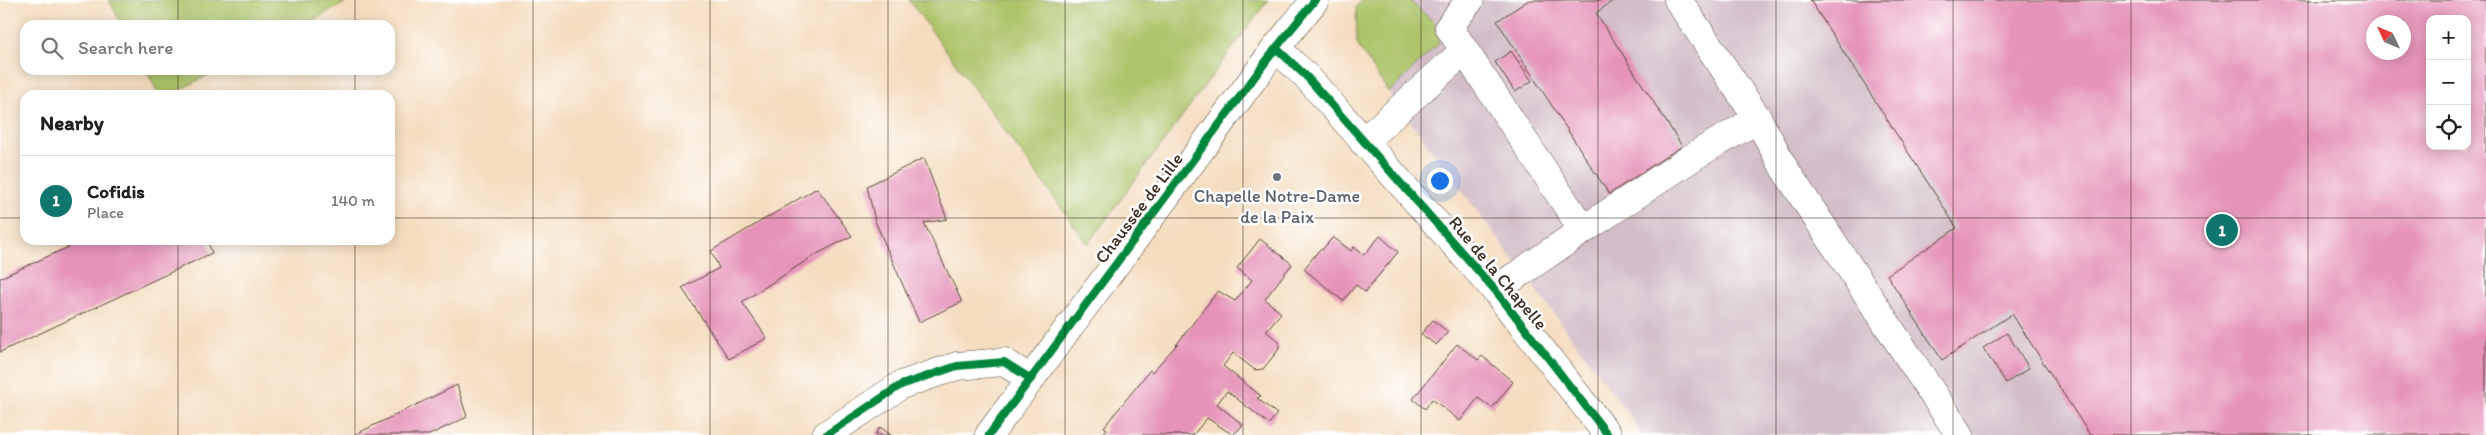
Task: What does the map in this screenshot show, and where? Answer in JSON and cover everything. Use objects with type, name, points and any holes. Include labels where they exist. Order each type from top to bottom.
[{"type":"street","name":"Chaussée de Lille","points":[[989,435],[1276,48],[1315,0]]},
{"type":"street","points":[[1470,0],[1449,27],[1583,230]]},
{"type":"street","points":[[1678,0],[1758,119],[1784,168],[1960,435]]},
{"type":"street","name":"Rue de la Chapelle","points":[[1276,48],[1307,77],[1495,290],[1608,435]]},
{"type":"street","points":[[1363,142],[1464,51]]},
{"type":"street","points":[[1495,290],[1699,154],[1758,119]]},
{"type":"street","points":[[826,435],[901,385],[956,366],[1004,362],[1031,379]]},
{"type":"shaded area","points":[[1361,0],[2486,0],[2486,435],[1642,435],[1628,413],[1389,93],[1357,44],[1356,7]]},
{"type":"green space","points":[[109,0],[351,0],[313,20],[119,20]]},
{"type":"green space","points":[[909,0],[1268,0],[1088,244]]},
{"type":"green space","points":[[1361,0],[1412,0],[1411,2],[1434,22],[1439,43],[1389,93],[1357,44],[1356,7]]},
{"type":"green space","points":[[149,75],[208,75],[180,90],[156,90]]},
{"type":"building","points":[[1529,0],[1614,0],[1596,13],[1682,146],[1609,194],[1497,21]]},
{"type":"building","points":[[1810,0],[2486,0],[2486,435],[2090,435],[2012,314],[1942,360],[1887,275],[1957,228]]},
{"type":"building","points":[[1511,51],[1532,81],[1515,92],[1495,62]]},
{"type":"building","points":[[924,158],[947,219],[924,223],[962,302],[919,322],[875,221],[867,186]]},
{"type":"building","points":[[817,188],[852,236],[815,255],[742,302],[767,338],[729,359],[682,288],[719,268],[711,251]]},
{"type":"building","points":[[1380,236],[1398,252],[1365,292],[1356,285],[1343,301],[1304,269],[1320,249],[1322,250],[1333,237],[1351,251],[1354,247],[1364,255]]},
{"type":"building","points":[[1260,239],[1292,264],[1265,299],[1281,313],[1266,331],[1279,342],[1279,349],[1263,369],[1255,370],[1233,353],[1223,366],[1261,396],[1257,398],[1277,414],[1269,424],[1227,391],[1217,404],[1243,425],[1233,435],[1207,418],[1193,435],[1102,435],[1107,429],[1104,427],[1150,370],[1152,372],[1173,349],[1218,291],[1235,301],[1248,285],[1252,280],[1237,268]]},
{"type":"building","points":[[73,245],[209,245],[212,253],[0,352],[0,278]]},
{"type":"building","points":[[1433,320],[1448,332],[1436,345],[1421,334]]},
{"type":"building","points":[[2007,333],[2029,368],[2006,383],[1983,348]]},
{"type":"building","points":[[1457,344],[1478,360],[1482,356],[1513,382],[1492,408],[1478,398],[1460,421],[1432,399],[1425,409],[1413,399]]},
{"type":"building","points":[[457,385],[467,417],[429,435],[354,435]]},
{"type":"building","points":[[880,427],[891,435],[875,435]]},
{"type":"cycle path","points":[[989,435],[1276,48],[1315,0]]},
{"type":"cycle path","points":[[1276,48],[1307,77],[1495,290],[1608,435]]},
{"type":"cycle path","points":[[826,435],[901,385],[957,366],[1004,362],[1031,379]]},
{"type":"place","name":"Chapelle Notre-Dame de la Paix","points":[[1277,177]]},
{"type":"place","name":"Cofidis","points":[[2222,230]]}]
